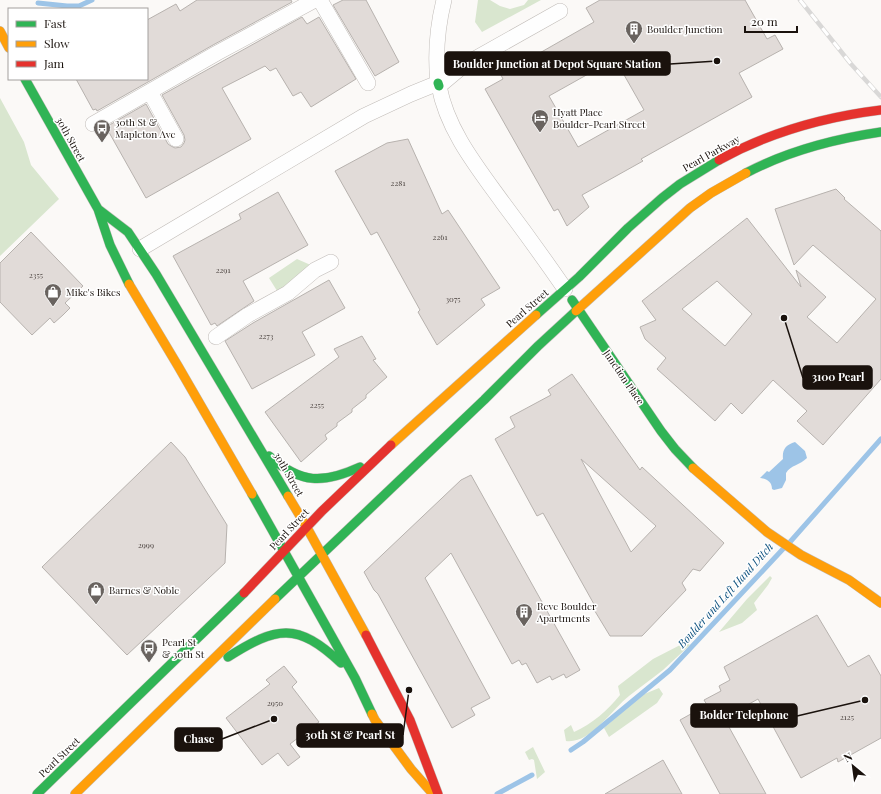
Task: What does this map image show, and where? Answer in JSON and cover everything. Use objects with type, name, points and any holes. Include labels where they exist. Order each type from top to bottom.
[{"type":"main road","points":[[0,31],[8,46]]},
{"type":"main road","name":"30th Street","points":[[27,80],[98,209],[110,245],[131,289],[182,372],[284,551],[355,678],[375,720],[411,769],[433,794]]},
{"type":"main road","name":"Pearl Parkway","points":[[565,289],[664,197],[698,172],[715,162],[750,145],[799,126],[860,112],[881,110]]},
{"type":"main road","points":[[74,794],[321,554],[484,400],[538,346],[678,218],[717,188],[761,164],[820,143],[852,136],[881,132]]},
{"type":"main road","name":"30th Street","points":[[98,209],[128,232],[140,249],[306,526],[399,695],[416,734],[438,794]]},
{"type":"main road","name":"Junction Place","points":[[565,289],[648,412],[675,449],[698,474],[772,535],[801,555],[849,580],[881,603]]},
{"type":"main road","name":"Pearl Street","points":[[37,794],[252,585],[306,526],[377,458],[441,398],[565,289]]},
{"type":"main road","points":[[259,446],[289,472],[316,480],[342,476],[377,458]]},
{"type":"main road","points":[[188,684],[248,644],[270,634],[285,632],[299,634],[315,641],[328,651],[355,678]]},
{"type":"street","points":[[93,124],[217,53],[315,0]]},
{"type":"street","points":[[320,0],[368,83]]},
{"type":"street","name":"Junction Place","points":[[444,0],[437,42],[436,61],[441,101],[446,113],[463,146],[565,289]]},
{"type":"street","points":[[140,249],[364,116],[411,94],[438,85],[464,65],[560,11]]},
{"type":"street","points":[[150,92],[176,139]]},
{"type":"street","points":[[216,337],[248,315],[288,293],[315,270],[331,262]]},
{"type":"green space","points":[[478,0],[490,0],[500,6],[510,9],[524,5],[528,0],[541,0],[482,32],[475,22]]},
{"type":"green space","points":[[0,98],[24,142],[31,165],[59,199],[0,256]]},
{"type":"green space","points":[[297,259],[313,266],[279,294],[269,278]]},
{"type":"green space","points":[[770,576],[772,578],[768,585],[754,603],[757,610],[742,623],[719,632],[747,599]]},
{"type":"green space","points":[[686,642],[690,645],[663,670],[622,702],[592,732],[575,741],[566,741],[564,730],[571,725],[574,732],[593,721],[620,695],[618,686],[653,659]]},
{"type":"green space","points":[[659,688],[663,694],[657,703],[609,737],[604,728],[642,695]]},
{"type":"green space","points":[[533,747],[545,772],[537,779],[534,760],[529,760],[525,752]]},
{"type":"water","points":[[795,442],[805,451],[807,458],[788,470],[786,473],[786,480],[782,488],[774,490],[772,489],[769,481],[760,478],[783,459],[785,448]]},
{"type":"building","points":[[197,0],[291,0],[292,2],[97,111],[96,109],[93,110],[77,80],[148,80],[148,19],[176,4],[180,11]]},
{"type":"building","points":[[343,0],[366,0],[399,62],[375,76],[333,5]]},
{"type":"building","points":[[600,0],[745,0],[767,39],[775,35],[783,49],[739,73],[752,97],[641,159],[643,161],[582,195],[589,207],[567,226],[558,209],[554,211],[485,89],[503,79],[501,75],[594,22],[586,8]],"holes":[[[615,59],[644,110],[578,147],[549,96]]]},
{"type":"building","points":[[302,17],[307,24],[319,17],[356,79],[311,107],[301,92],[293,96],[276,68],[270,71],[265,66],[222,88],[251,139],[146,198],[106,127],[146,104],[168,144],[175,148],[181,147],[185,140],[184,135],[162,95]]},
{"type":"building","points":[[408,139],[442,214],[448,210],[500,288],[481,299],[485,305],[437,345],[418,312],[420,310],[377,232],[371,235],[335,171],[387,143]]},
{"type":"building","points":[[836,189],[845,198],[844,199],[881,231],[881,379],[823,445],[797,421],[807,411],[773,380],[742,414],[731,403],[715,421],[657,369],[666,358],[645,339],[640,327],[656,320],[642,301],[747,218],[801,287],[796,270],[826,297],[807,317],[837,343],[876,299],[813,245],[794,265],[775,209]],"holes":[[[717,281],[752,314],[725,346],[682,309]]]},
{"type":"building","points":[[278,192],[308,245],[243,281],[254,301],[217,326],[215,323],[211,325],[173,256],[241,219],[239,214]]},
{"type":"building","points":[[31,232],[83,286],[65,303],[70,308],[63,315],[54,323],[50,318],[32,335],[0,302],[0,263]]},
{"type":"building","points":[[329,280],[345,308],[302,332],[315,355],[252,389],[225,341],[253,323]]},
{"type":"building","points":[[362,336],[376,359],[373,360],[387,377],[366,395],[366,398],[352,409],[352,412],[337,423],[337,426],[325,435],[327,439],[301,462],[265,412],[339,357],[334,349]]},
{"type":"building","points":[[572,374],[640,470],[642,467],[724,543],[700,571],[693,569],[682,583],[686,590],[642,636],[610,636],[593,608],[595,606],[543,513],[537,516],[495,439],[515,427],[510,417],[551,395],[548,390]],"holes":[[[581,459],[656,526],[631,552]]]},
{"type":"building","points":[[171,442],[185,457],[227,525],[225,563],[127,655],[42,567]]},
{"type":"building","name":"Reve Boulder Apartments","points":[[471,475],[580,670],[566,678],[564,674],[552,680],[550,676],[537,683],[526,663],[522,665],[519,660],[512,664],[451,553],[425,578],[490,698],[471,708],[475,715],[452,728],[378,594],[374,590],[364,572],[461,480]]},
{"type":"building","points":[[817,615],[848,667],[869,655],[881,676],[881,738],[838,762],[837,758],[801,778],[758,699],[724,718],[766,794],[720,794],[680,720],[707,705],[704,700],[721,691],[719,686],[730,680],[724,667]]},
{"type":"building","points":[[284,666],[297,682],[292,687],[319,722],[290,744],[300,757],[288,766],[278,753],[262,765],[226,718],[270,684],[266,680]]},
{"type":"building","points":[[663,760],[682,794],[605,794]]},
{"type":"waterway","points":[[38,3],[79,6],[92,0]]},
{"type":"waterway","name":"Boulder and Left Hand Ditch","points":[[790,542],[881,439]]},
{"type":"waterway","name":"Boulder and Left Hand Ditch","points":[[571,750],[583,742],[670,670],[783,549]]},
{"type":"waterway","name":"Boulder and Left Hand Ditch","points":[[497,794],[532,775]]},
{"type":"railway","points":[[800,0],[851,64],[881,97]]},
{"type":"traffic: fast","points":[[26,80],[98,209],[110,245],[129,284]]},
{"type":"traffic: fast","points":[[746,173],[795,152],[846,138],[881,132]]},
{"type":"traffic: fast","points":[[536,315],[579,277],[628,228],[662,198],[680,184],[719,160]]},
{"type":"traffic: fast","points":[[98,209],[128,232],[156,274],[288,496]]},
{"type":"traffic: fast","points":[[572,300],[661,431],[693,468]]},
{"type":"traffic: fast","points":[[275,599],[576,311]]},
{"type":"traffic: fast","points":[[269,456],[292,472],[313,478],[335,476],[347,473],[360,467]]},
{"type":"traffic: fast","points":[[252,494],[355,678],[372,714]]},
{"type":"traffic: fast","points":[[37,794],[244,593]]},
{"type":"traffic: fast","points":[[228,657],[260,639],[274,634],[286,633],[299,635],[312,640],[341,663]]},
{"type":"traffic: slow","points":[[0,31],[8,46]]},
{"type":"traffic: slow","points":[[576,311],[690,208],[711,193],[746,173]]},
{"type":"traffic: slow","points":[[129,284],[252,494]]},
{"type":"traffic: slow","points":[[391,445],[536,315]]},
{"type":"traffic: slow","points":[[693,468],[767,532],[801,555],[849,580],[881,603]]},
{"type":"traffic: slow","points":[[288,496],[366,635]]},
{"type":"traffic: slow","points":[[75,794],[275,599]]},
{"type":"traffic: slow","points":[[372,714],[411,769],[433,794]]},
{"type":"traffic: jam","points":[[719,160],[758,141],[798,127],[839,117],[881,110]]},
{"type":"traffic: jam","points":[[244,593],[322,511],[391,445]]},
{"type":"traffic: jam","points":[[366,635],[410,720],[438,794]]},
{"type":"place","name":"Boulder Junction","points":[[634,44]]},
{"type":"place","name":"Boulder Junction at Depot Square Station","points":[[717,61]]},
{"type":"place","name":"Hyatt Place Boulder-Pearl Street","points":[[540,133]]},
{"type":"place","name":"30th St & Mapleton Ave","points":[[102,143]]},
{"type":"place","name":"Mike's Bikes","points":[[53,307]]},
{"type":"place","name":"3100 Pearl","points":[[784,318]]},
{"type":"place","name":"Barnes & Noble","points":[[96,605]]},
{"type":"place","name":"Reve Boulder Apartments","points":[[524,627]]},
{"type":"place","name":"Pearl St & 30th St","points":[[149,663]]},
{"type":"place","name":"30th St & Pearl St","points":[[409,690]]},
{"type":"place","name":"Bolder Telephone","points":[[865,700]]},
{"type":"place","name":"Chase","points":[[274,719]]}]
